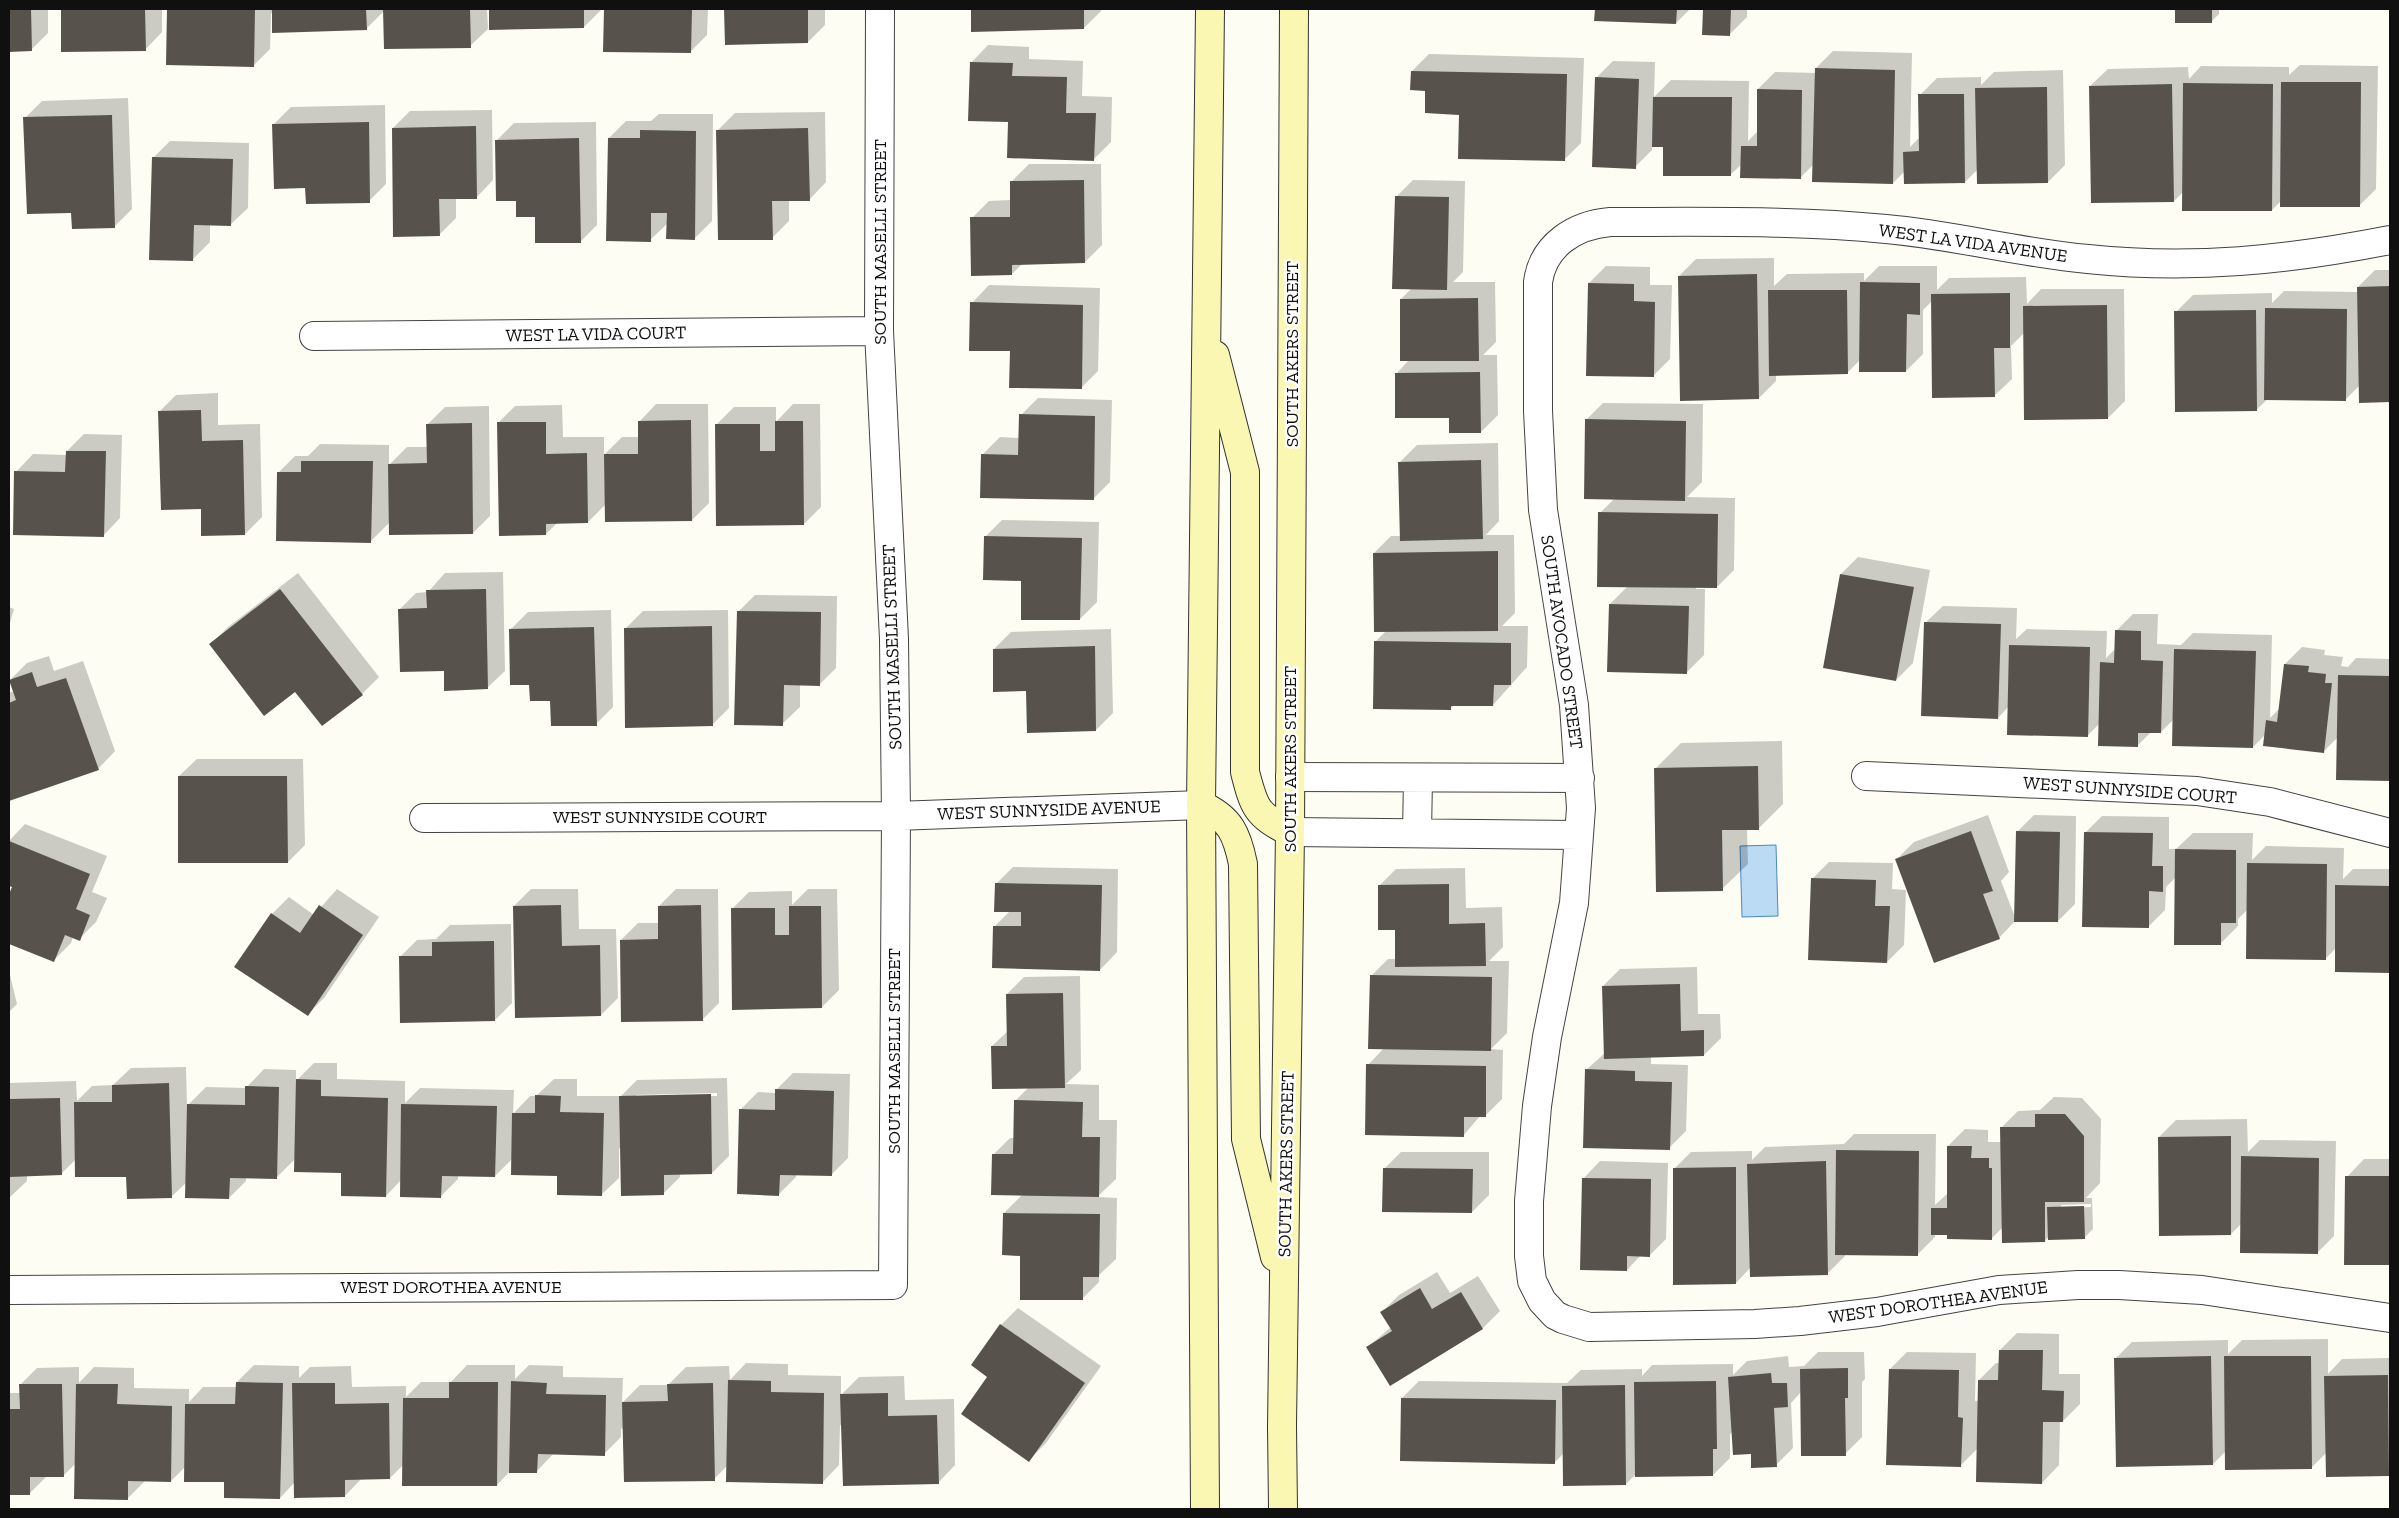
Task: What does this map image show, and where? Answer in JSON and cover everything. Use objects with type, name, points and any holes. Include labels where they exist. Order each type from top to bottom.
[{"type":"main road","points":[[1204,1509],[1201,805],[1210,9]]},
{"type":"main road","name":"SOUTH AKERS STREET","points":[[1283,1509],[1282,1427],[1290,832],[1294,9]]},
{"type":"main road","points":[[1206,320],[1245,472],[1245,772],[1252,800],[1267,821],[1290,832]]},
{"type":"main road","points":[[1201,805],[1224,818],[1232,828],[1239,844],[1243,864],[1246,1138],[1284,1292]]},
{"type":"street","name":"SOUTH MASELLI STREET","points":[[880,9],[879,331],[894,639],[896,816],[893,1284]]},
{"type":"street","name":"WEST LA VIDA AVENUE","points":[[1558,242],[1581,228],[1610,222],[1833,225],[1914,232],[2086,259],[2146,264],[2206,264],[2305,256],[2390,240]]},
{"type":"street","name":"SOUTH AVOCADO STREET","points":[[1548,1308],[1534,1288],[1530,1273],[1530,1182],[1542,1068],[1574,903],[1579,835],[1580,778],[1574,705],[1547,535],[1540,471],[1538,282],[1544,261],[1558,242]]},
{"type":"street","name":"WEST LA VIDA COURT","points":[[314,336],[879,331]]},
{"type":"street","name":"WEST SUNNYSIDE COURT","points":[[1866,776],[2197,791],[2270,802],[2390,833]]},
{"type":"street","points":[[1290,777],[1418,779],[1580,778]]},
{"type":"street","points":[[1418,779],[1418,833]]},
{"type":"street","name":"WEST SUNNYSIDE AVENUE","points":[[896,816],[1201,805]]},
{"type":"street","name":"WEST SUNNYSIDE COURT","points":[[424,818],[896,816]]},
{"type":"street","points":[[1290,832],[1579,835]]},
{"type":"street","name":"WEST DOROTHEA AVENUE","points":[[9,1290],[893,1284]]},
{"type":"street","name":"WEST DOROTHEA AVENUE","points":[[1548,1308],[1555,1315],[1571,1323],[1598,1328],[1756,1324],[1849,1316],[1999,1290],[2078,1284],[2119,1284],[2234,1294],[2352,1314],[2390,1318]]},
{"type":"water","points":[[1776,845],[1778,916],[1742,917],[1740,846]]},
{"type":"building","points":[[9,9],[31,9],[32,51],[9,52]]},
{"type":"building","points":[[61,9],[145,9],[146,51],[61,52]]},
{"type":"building","points":[[167,9],[255,9],[254,67],[166,65]]},
{"type":"building","points":[[272,9],[366,9],[367,30],[272,33]]},
{"type":"building","points":[[383,9],[470,9],[471,48],[384,49]]},
{"type":"building","points":[[489,9],[584,9],[584,28],[489,30]]},
{"type":"building","points":[[604,9],[692,9],[691,53],[603,52]]},
{"type":"building","points":[[724,9],[808,9],[808,43],[725,45]]},
{"type":"building","points":[[971,9],[1084,9],[1084,29],[971,32]]},
{"type":"building","points":[[1595,9],[1677,9],[1676,24],[1594,21]]},
{"type":"building","points":[[1703,9],[1731,9],[1730,36],[1702,35]]},
{"type":"building","points":[[2175,9],[2212,9],[2212,23],[2175,23]]},
{"type":"building","points":[[970,62],[1013,63],[1012,76],[1067,77],[1066,113],[1096,113],[1094,161],[1007,158],[1008,122],[968,121]]},
{"type":"building","points":[[1815,68],[1895,70],[1893,184],[1812,182]]},
{"type":"building","points":[[1411,71],[1567,74],[1565,161],[1458,159],[1459,115],[1425,113],[1425,91],[1410,90]]},
{"type":"building","points":[[1595,77],[1639,79],[1636,169],[1592,167]]},
{"type":"building","points":[[2281,82],[2361,82],[2360,207],[2280,207]]},
{"type":"building","points":[[2183,83],[2273,84],[2272,211],[2182,211]]},
{"type":"building","points":[[2172,84],[2174,202],[2091,203],[2089,86]]},
{"type":"building","points":[[2047,87],[2048,183],[1977,184],[1975,88]]},
{"type":"building","points":[[1757,89],[1802,90],[1801,179],[1740,178],[1741,146],[1757,146]]},
{"type":"building","points":[[1918,94],[1964,94],[1965,183],[1904,184],[1903,152],[1919,151]]},
{"type":"building","points":[[1653,97],[1732,97],[1731,176],[1663,176],[1663,147],[1652,147]]},
{"type":"building","points":[[112,115],[115,228],[72,229],[71,213],[27,214],[23,117]]},
{"type":"building","points":[[369,122],[370,203],[306,204],[305,188],[274,189],[272,124]]},
{"type":"building","points":[[476,126],[477,199],[439,199],[440,236],[393,237],[392,128]]},
{"type":"building","points":[[808,128],[810,201],[772,201],[773,240],[718,240],[716,130]]},
{"type":"building","points":[[640,130],[696,131],[695,240],[666,239],[667,213],[651,213],[651,242],[606,241],[608,138],[640,138]]},
{"type":"building","points":[[579,138],[581,243],[535,243],[535,217],[516,217],[516,201],[496,201],[495,140]]},
{"type":"building","points":[[152,157],[233,159],[231,226],[194,225],[193,261],[149,260]]},
{"type":"building","points":[[1084,180],[1085,263],[1012,265],[1012,275],[971,276],[970,217],[1010,217],[1010,181]]},
{"type":"building","points":[[1395,196],[1449,197],[1447,290],[1392,289]]},
{"type":"building","points":[[1757,274],[1759,399],[1680,401],[1678,276]]},
{"type":"building","points":[[1860,282],[1920,283],[1920,315],[1907,314],[1906,372],[1859,372]]},
{"type":"building","points":[[1588,283],[1634,284],[1634,301],[1655,302],[1654,377],[1586,376]]},
{"type":"building","points":[[2390,286],[2390,402],[2359,403],[2357,287]]},
{"type":"building","points":[[1768,290],[1847,290],[1848,374],[1769,376]]},
{"type":"building","points":[[2010,293],[2010,348],[1994,348],[1995,397],[1932,398],[1931,294]]},
{"type":"building","points":[[1478,298],[1479,361],[1400,361],[1400,299]]},
{"type":"building","points":[[970,302],[1083,305],[1082,389],[1009,388],[1010,351],[969,351]]},
{"type":"building","points":[[2107,305],[2108,419],[2024,420],[2023,306]]},
{"type":"building","points":[[2265,308],[2347,309],[2346,401],[2264,400]]},
{"type":"building","points":[[2256,310],[2257,411],[2175,412],[2174,311]]},
{"type":"building","points":[[1480,372],[1481,433],[1449,433],[1449,418],[1395,418],[1395,373]]},
{"type":"building","points":[[201,410],[202,441],[243,440],[245,535],[201,536],[201,509],[161,510],[158,411]]},
{"type":"building","points":[[1019,414],[1095,416],[1094,500],[980,498],[981,454],[1018,455]]},
{"type":"building","points":[[1585,419],[1686,421],[1685,501],[1584,499]]},
{"type":"building","points":[[691,420],[692,521],[605,522],[604,454],[638,454],[638,421]]},
{"type":"building","points":[[775,421],[803,421],[804,525],[716,526],[715,424],[760,424],[760,451],[775,451]]},
{"type":"building","points":[[497,422],[546,422],[546,454],[587,453],[588,523],[546,524],[546,535],[499,536]]},
{"type":"building","points":[[472,423],[473,534],[389,535],[388,464],[427,463],[426,424]]},
{"type":"building","points":[[66,451],[106,451],[104,537],[13,535],[14,471],[65,472]]},
{"type":"building","points":[[1481,460],[1483,539],[1400,541],[1398,462]]},
{"type":"building","points":[[301,461],[373,461],[371,543],[276,541],[277,472],[301,472]]},
{"type":"building","points":[[1598,512],[1718,514],[1717,588],[1597,587]]},
{"type":"building","points":[[984,536],[1082,538],[1080,620],[1021,620],[1021,581],[983,580]]},
{"type":"building","points":[[1498,551],[1498,631],[1374,632],[1373,553]]},
{"type":"building","points":[[1840,574],[1914,587],[1896,681],[1823,668]]},
{"type":"building","points":[[280,589],[363,695],[322,726],[295,692],[264,716],[209,644]]},
{"type":"building","points":[[486,589],[488,689],[444,691],[444,671],[400,672],[398,609],[427,608],[426,590]]},
{"type":"building","points":[[1609,604],[1689,606],[1687,674],[1607,672]]},
{"type":"building","points":[[737,611],[821,612],[820,686],[784,685],[783,726],[734,725]]},
{"type":"building","points":[[1924,622],[2001,624],[1998,719],[1921,716]]},
{"type":"building","points":[[712,626],[713,726],[625,728],[624,628]]},
{"type":"building","points":[[594,627],[597,726],[551,726],[550,701],[530,701],[529,685],[510,685],[509,629]]},
{"type":"building","points":[[2115,630],[2141,631],[2141,660],[2163,661],[2161,733],[2138,733],[2138,747],[2098,746],[2100,662],[2114,663]]},
{"type":"building","points":[[1374,641],[1511,643],[1511,685],[1494,685],[1493,706],[1451,706],[1451,710],[1373,709]]},
{"type":"building","points":[[2009,645],[2090,647],[2088,737],[2007,735]]},
{"type":"building","points":[[1095,646],[1096,731],[1027,733],[1026,691],[993,692],[993,649]]},
{"type":"building","points":[[2174,649],[2256,651],[2253,748],[2172,746]]},
{"type":"building","points":[[2284,664],[2309,666],[2308,672],[2326,674],[2325,683],[2332,683],[2324,753],[2263,746],[2266,720],[2277,722]]},
{"type":"building","points":[[32,672],[37,687],[66,678],[99,770],[9,801],[9,703],[16,700],[9,680]]},
{"type":"building","points":[[2338,675],[2390,676],[2390,781],[2336,780]]},
{"type":"building","points":[[1758,766],[1759,830],[1722,830],[1723,891],[1656,892],[1654,768]]},
{"type":"building","points":[[178,776],[287,776],[288,863],[178,863]]},
{"type":"building","points":[[1971,831],[1993,891],[1983,894],[2000,939],[1934,963],[1895,859]]},
{"type":"building","points":[[2016,831],[2060,832],[2058,922],[2014,922]]},
{"type":"building","points":[[2084,832],[2153,833],[2152,866],[2163,866],[2163,892],[2149,891],[2149,928],[2082,927]]},
{"type":"building","points":[[9,841],[90,874],[76,909],[90,915],[80,941],[65,935],[54,962],[9,944],[9,894],[12,887],[9,886]]},
{"type":"building","points":[[2175,849],[2236,850],[2236,923],[2221,923],[2221,945],[2174,945]]},
{"type":"building","points":[[2247,863],[2327,864],[2326,960],[2246,959]]},
{"type":"building","points":[[1811,878],[1876,880],[1875,906],[1890,906],[1887,963],[1808,960]]},
{"type":"building","points":[[995,883],[1102,885],[1100,971],[992,968],[993,926],[1021,926],[1021,912],[994,912]]},
{"type":"building","points":[[1449,884],[1449,924],[1485,923],[1486,966],[1395,967],[1395,930],[1378,930],[1378,885]]},
{"type":"building","points":[[2335,885],[2390,886],[2390,973],[2335,972]]},
{"type":"building","points":[[319,905],[363,935],[308,1016],[234,967],[271,913],[300,933]]},
{"type":"building","points":[[561,905],[562,946],[600,945],[601,1016],[515,1018],[513,906]]},
{"type":"building","points":[[701,905],[703,1021],[621,1022],[620,940],[658,939],[658,906]]},
{"type":"building","points":[[789,906],[821,906],[822,1008],[732,1010],[731,908],[775,908],[775,935],[789,935]]},
{"type":"building","points":[[494,941],[495,1021],[400,1023],[399,956],[432,956],[432,942]]},
{"type":"building","points":[[1370,975],[1492,977],[1491,1051],[1368,1049]]},
{"type":"building","points":[[1680,984],[1681,1031],[1704,1030],[1704,1056],[1604,1059],[1602,986]]},
{"type":"building","points":[[1063,993],[1065,1088],[992,1089],[991,1046],[1007,1046],[1006,994]]},
{"type":"building","points":[[1366,1064],[1486,1066],[1486,1117],[1464,1117],[1464,1137],[1365,1135]]},
{"type":"building","points":[[1585,1069],[1635,1071],[1635,1081],[1672,1082],[1670,1150],[1583,1148]]},
{"type":"building","points":[[296,1079],[321,1080],[321,1096],[388,1098],[386,1197],[341,1196],[341,1173],[294,1172]]},
{"type":"building","points":[[169,1083],[172,1198],[127,1199],[126,1177],[75,1177],[74,1102],[112,1102],[112,1085]]},
{"type":"building","points":[[245,1086],[279,1087],[277,1179],[230,1178],[229,1199],[185,1198],[187,1104],[245,1105]]},
{"type":"building","points":[[775,1089],[834,1091],[832,1176],[780,1175],[779,1196],[737,1194],[739,1109],[775,1110]]},
{"type":"building","points":[[711,1094],[712,1174],[664,1175],[664,1195],[621,1196],[619,1096]]},
{"type":"building","points":[[535,1095],[561,1096],[560,1112],[604,1113],[602,1196],[557,1195],[557,1176],[511,1175],[512,1113],[535,1113]]},
{"type":"building","points":[[60,1098],[62,1175],[9,1177],[9,1099]]},
{"type":"building","points":[[1014,1100],[1083,1102],[1082,1137],[1100,1137],[1099,1197],[991,1195],[992,1154],[1013,1154]]},
{"type":"building","points":[[401,1104],[497,1106],[495,1177],[442,1176],[441,1198],[400,1197]]},
{"type":"building","points":[[2035,1114],[2065,1114],[2084,1136],[2084,1202],[2045,1202],[2045,1242],[2002,1243],[2000,1127],[2035,1127]]},
{"type":"building","points":[[2231,1136],[2231,1235],[2159,1236],[2158,1137]]},
{"type":"building","points":[[1947,1146],[1972,1146],[1971,1158],[1989,1158],[1989,1168],[1992,1168],[1992,1240],[1947,1239],[1947,1235],[1931,1235],[1931,1208],[1947,1208]]},
{"type":"building","points":[[1836,1150],[1919,1151],[1918,1256],[1835,1255]]},
{"type":"building","points":[[2241,1156],[2319,1158],[2318,1254],[2240,1253]]},
{"type":"building","points":[[1826,1161],[1828,1275],[1750,1277],[1747,1164]]},
{"type":"building","points":[[1736,1167],[1736,1284],[1673,1285],[1673,1168]]},
{"type":"building","points":[[1383,1168],[1473,1169],[1472,1213],[1382,1212]]},
{"type":"building","points":[[2345,1176],[2390,1176],[2389,1265],[2344,1265]]},
{"type":"building","points":[[1582,1178],[1651,1179],[1650,1257],[1627,1256],[1627,1271],[1580,1270]]},
{"type":"building","points":[[2084,1206],[2085,1239],[2048,1240],[2047,1207]]},
{"type":"building","points":[[1003,1213],[1100,1214],[1099,1277],[1083,1277],[1083,1300],[1020,1300],[1020,1256],[1002,1255]]},
{"type":"building","points":[[1420,1288],[1432,1309],[1461,1292],[1483,1329],[1390,1386],[1366,1347],[1392,1331],[1380,1312]]},
{"type":"building","points":[[1000,1324],[1085,1383],[1029,1462],[961,1414],[987,1377],[971,1365]]},
{"type":"building","points":[[1999,1350],[2043,1350],[2042,1390],[2064,1391],[2063,1422],[2043,1422],[2042,1484],[1976,1482],[1978,1380],[1998,1380]]},
{"type":"building","points":[[2211,1356],[2213,1465],[2116,1467],[2114,1358]]},
{"type":"building","points":[[2224,1356],[2311,1356],[2312,1469],[2225,1470]]},
{"type":"building","points":[[1848,1368],[1848,1398],[1845,1398],[1846,1456],[1801,1456],[1800,1369]]},
{"type":"building","points":[[1889,1369],[1959,1370],[1958,1417],[1963,1418],[1961,1467],[1886,1465]]},
{"type":"building","points":[[1771,1373],[1772,1383],[1787,1383],[1788,1407],[1774,1408],[1777,1467],[1751,1468],[1751,1454],[1733,1455],[1728,1377]]},
{"type":"building","points":[[2388,1375],[2389,1476],[2326,1477],[2324,1376]]},
{"type":"building","points":[[728,1380],[771,1381],[771,1392],[824,1393],[823,1484],[726,1482]]},
{"type":"building","points":[[511,1381],[547,1383],[546,1394],[606,1395],[605,1456],[538,1454],[537,1473],[509,1473]]},
{"type":"building","points":[[1716,1381],[1717,1449],[1713,1449],[1713,1476],[1635,1477],[1634,1382]]},
{"type":"building","points":[[236,1382],[283,1383],[280,1499],[224,1498],[224,1482],[184,1482],[185,1404],[235,1404]]},
{"type":"building","points":[[449,1382],[498,1382],[497,1486],[402,1486],[403,1398],[449,1398]]},
{"type":"building","points":[[292,1383],[335,1383],[335,1404],[389,1403],[390,1479],[345,1480],[345,1497],[294,1498]]},
{"type":"building","points":[[713,1383],[715,1481],[624,1482],[622,1402],[668,1401],[667,1384]]},
{"type":"building","points":[[19,1384],[62,1384],[64,1477],[30,1477],[30,1495],[9,1495],[9,1409],[20,1409]]},
{"type":"building","points":[[76,1384],[118,1384],[117,1404],[172,1406],[171,1482],[128,1481],[128,1500],[74,1499]]},
{"type":"building","points":[[1625,1385],[1626,1485],[1563,1486],[1562,1386]]},
{"type":"building","points":[[888,1393],[888,1416],[937,1415],[939,1484],[843,1486],[840,1394]]},
{"type":"building","points":[[1401,1398],[1556,1400],[1555,1464],[1400,1461]]}]
